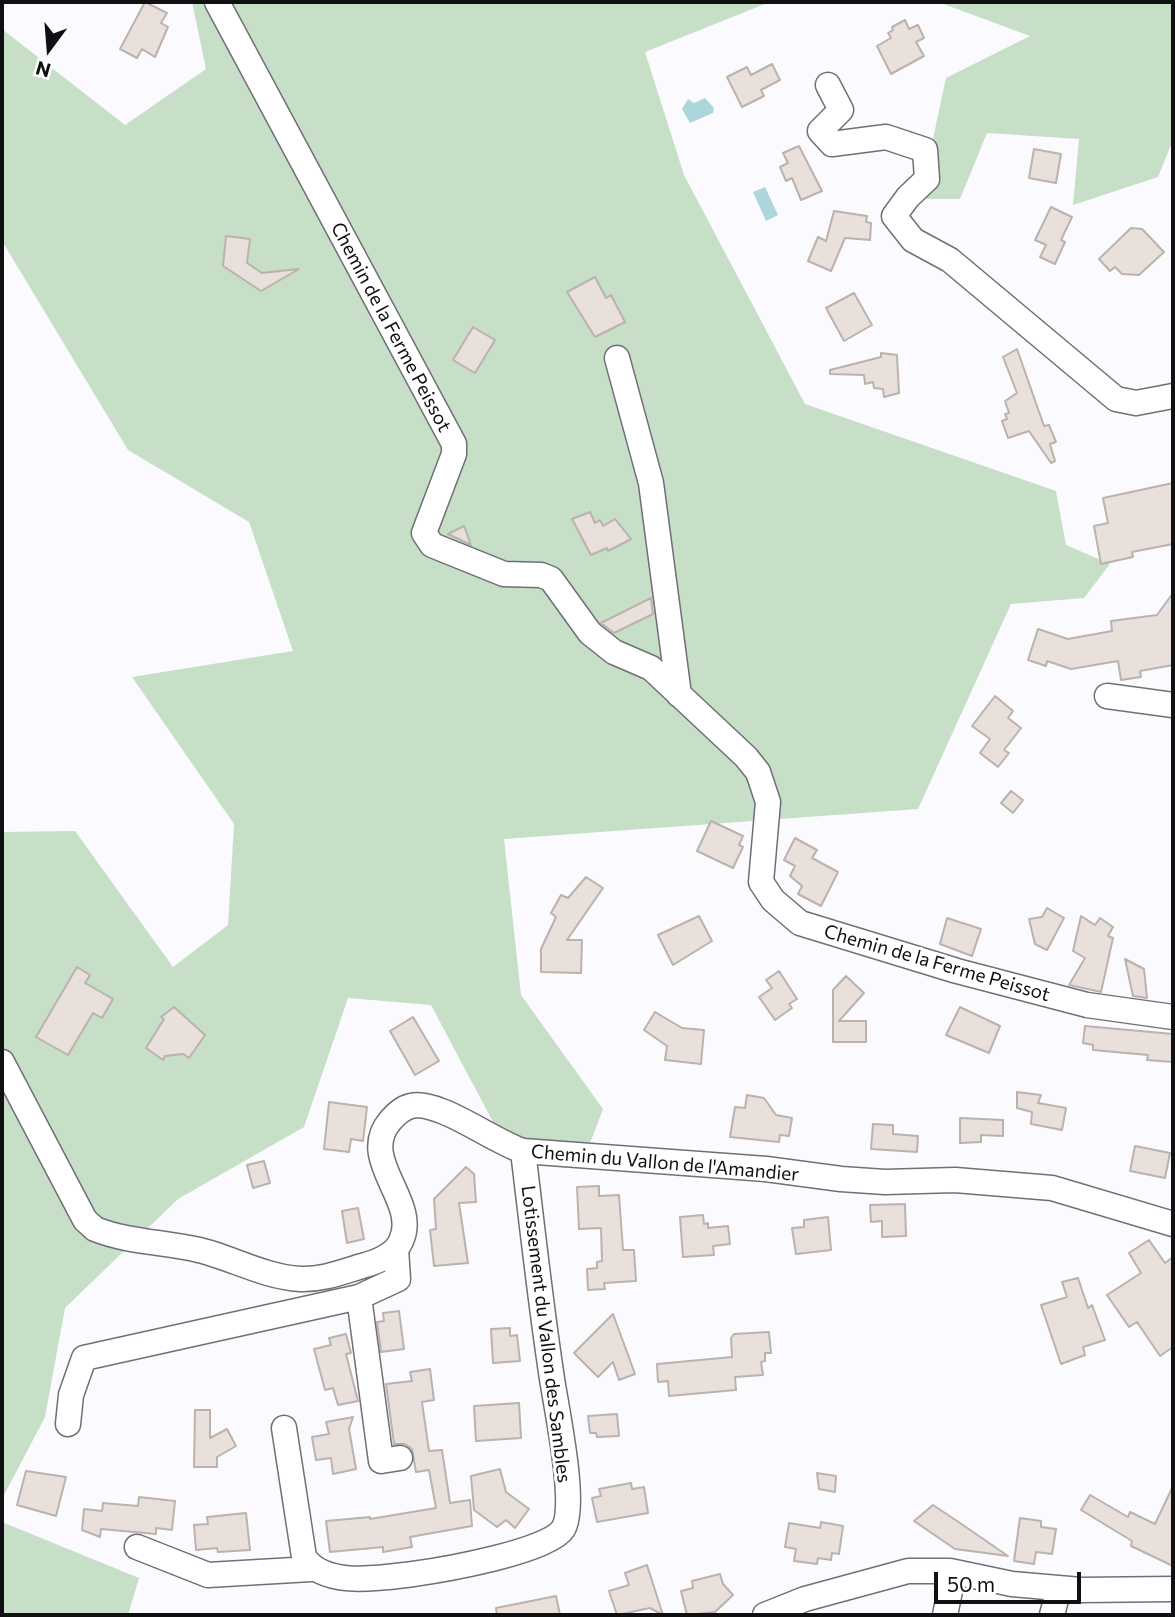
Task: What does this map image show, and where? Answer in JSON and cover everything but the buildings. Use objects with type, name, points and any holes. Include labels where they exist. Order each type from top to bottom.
[{"type":"street","name":"Chemin de la Ferme Peissot","points":[[216,2],[454,444],[454,454],[424,533],[432,545],[504,574],[541,575],[551,579],[590,634],[614,652],[651,668],[758,772],[768,802],[761,883],[773,900],[800,922],[944,968],[1087,1005],[1173,1017]]},
{"type":"street","points":[[828,85],[841,110],[820,131],[832,144],[886,137],[925,150],[927,179],[908,197],[894,216],[913,240],[950,260],[1116,399],[1136,403],[1173,396]]},
{"type":"street","points":[[617,358],[652,483],[679,695]]},
{"type":"street","points":[[1107,696],[1173,705]]},
{"type":"street","points":[[2,1062],[85,1220],[95,1229],[199,1250],[270,1273],[300,1279],[325,1277],[376,1262],[396,1249],[398,1279],[359,1297],[85,1358],[71,1395],[68,1424]]},
{"type":"street","name":"Chemin du Vallon de l'Amandier","points":[[396,1249],[402,1239],[404,1224],[382,1163],[380,1145],[383,1131],[400,1111],[413,1105],[429,1107],[495,1141],[523,1151],[766,1169],[841,1179],[885,1182],[955,1180],[1052,1188],[1173,1224]]},
{"type":"street","name":"Lotissement du Vallon des Sambles","points":[[137,1547],[208,1575],[312,1569],[328,1576],[411,1574],[473,1564],[551,1541],[564,1528],[567,1507],[563,1444],[551,1374],[523,1151]]},
{"type":"street","points":[[359,1297],[381,1461],[400,1458]]},
{"type":"street","points":[[284,1428],[304,1557],[312,1569]]},
{"type":"street","points":[[765,1615],[805,1599],[908,1571],[950,1571],[1012,1584],[1059,1588],[1173,1589]]},
{"type":"street","points":[[945,1615],[950,1591],[950,1571]]},
{"type":"street","points":[[1052,1615],[1059,1588]]},
{"type":"green space","points":[[192,2],[770,2],[645,52],[684,175],[805,404],[1056,491],[1066,545],[1110,564],[1084,598],[1011,604],[918,809],[504,839],[521,995],[603,1109],[586,1154],[502,1139],[431,1005],[348,998],[304,1127],[178,1199],[65,1308],[45,1417],[2,1499],[2,832],[75,831],[173,967],[228,925],[234,824],[132,677],[293,651],[249,522],[128,450],[2,241],[2,29],[125,125],[206,69]]},
{"type":"green space","points":[[938,2],[1173,2],[1173,140],[1158,177],[1073,205],[1079,139],[987,133],[960,199],[920,199],[946,78],[1030,36]]},
{"type":"green space","points":[[2,1522],[139,1578],[128,1615],[2,1615]]},
{"type":"water","points":[[705,98],[714,108],[713,113],[690,123],[682,109],[688,99],[694,103]]},
{"type":"water","points":[[765,187],[778,215],[766,221],[753,192]]}]
